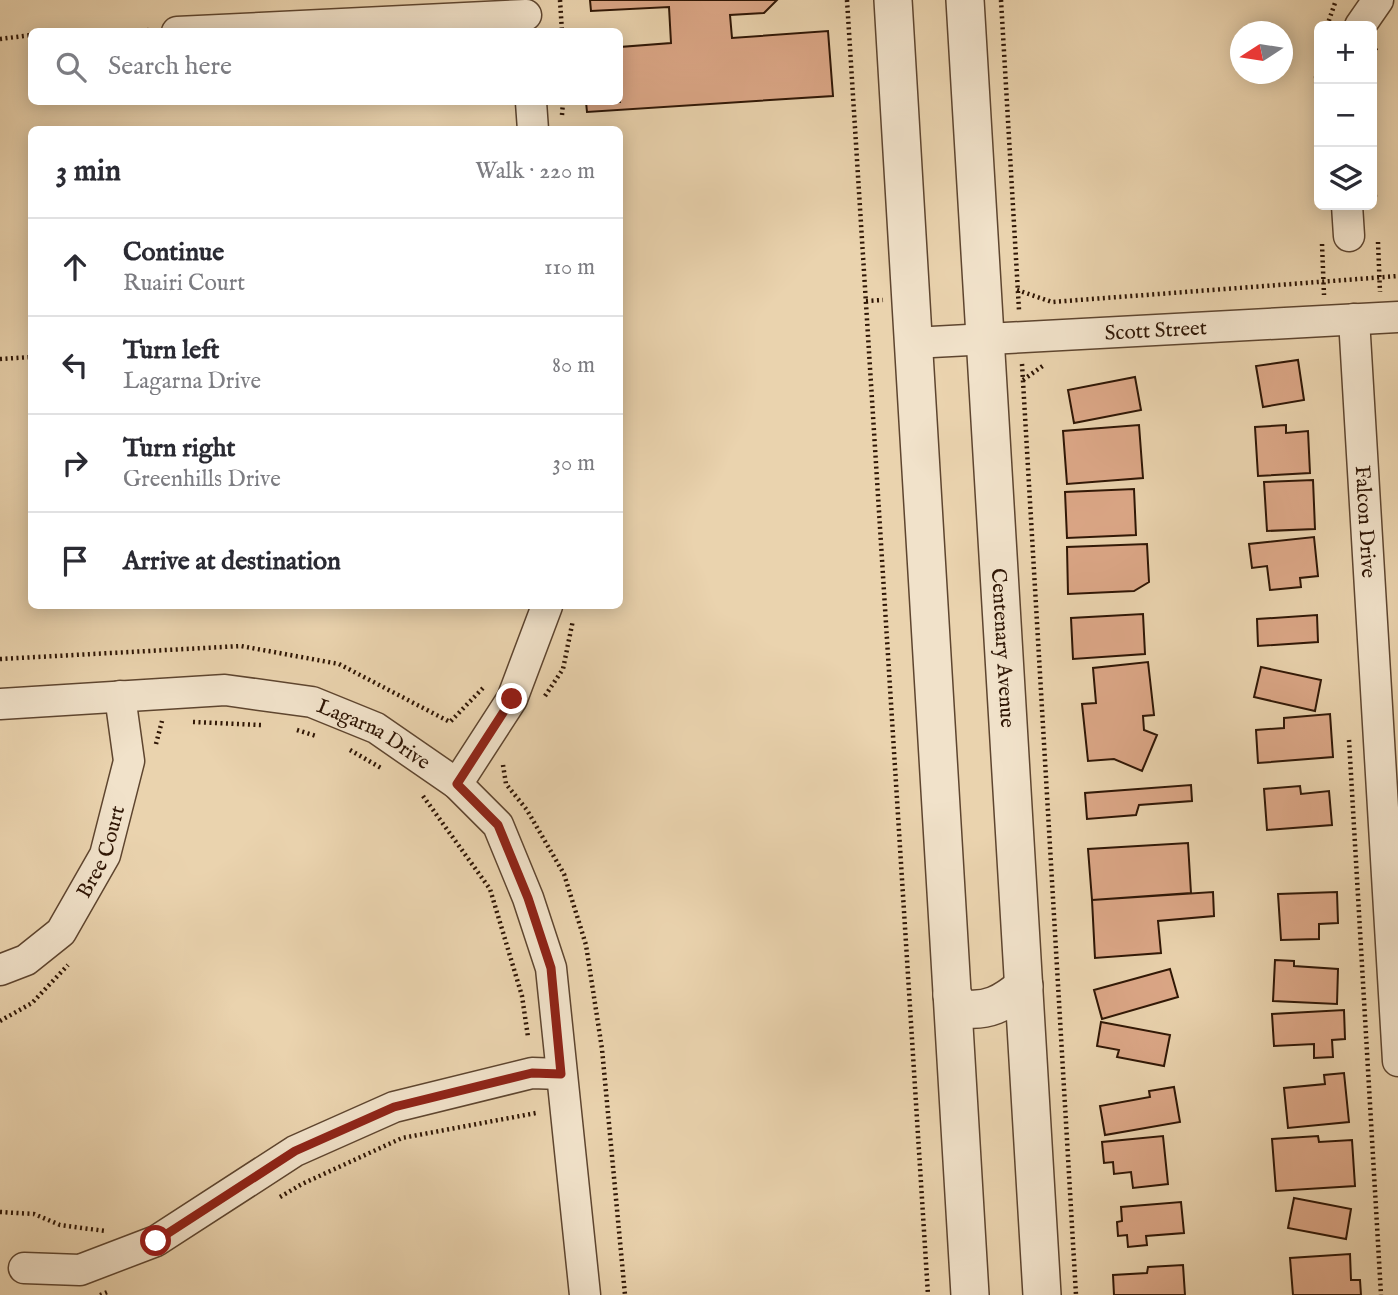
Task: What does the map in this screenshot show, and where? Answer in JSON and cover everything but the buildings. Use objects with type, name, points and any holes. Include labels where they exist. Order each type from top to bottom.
[{"type":"street","points":[[893,0],[970,1295]]},
{"type":"street","name":"Centenary Avenue","points":[[964,0],[1042,1295]]},
{"type":"street","points":[[1363,21],[1378,0]]},
{"type":"street","points":[[264,28],[526,16]]},
{"type":"street","points":[[531,105],[533,126]]},
{"type":"street","points":[[1347,210],[1349,236]]},
{"type":"street","name":"Scott Street","points":[[913,343],[1398,317]]},
{"type":"street","name":"Falcon Drive","points":[[1354,319],[1398,1061]]},
{"type":"street","points":[[457,784],[512,699],[546,609]]},
{"type":"street","name":"Lagarna Drive","points":[[0,704],[122,710],[225,690],[312,702],[376,728],[457,784],[498,825],[528,898],[551,968],[547,1074],[585,1295]]},
{"type":"street","name":"Bree Court","points":[[0,970],[26,960],[61,932],[105,855],[129,761],[122,710]]},
{"type":"street","points":[[952,995],[960,1008],[974,1010],[993,1007],[1024,986]]},
{"type":"street","points":[[24,1268],[80,1270],[156,1241],[295,1151],[394,1107],[547,1074]]},
{"type":"path","points":[[559,0],[562,28]]},
{"type":"path","points":[[848,0],[928,1295]]},
{"type":"path","points":[[1001,0],[1076,1295]]},
{"type":"path","points":[[1329,21],[1336,0]]},
{"type":"path","points":[[0,40],[28,36]]},
{"type":"path","points":[[1316,84],[1318,147]]},
{"type":"path","points":[[1018,290],[1052,302],[1398,276]]},
{"type":"path","points":[[0,359],[28,357]]},
{"type":"path","points":[[0,659],[241,646],[338,664],[450,722],[488,684]]},
{"type":"path","points":[[122,710],[170,721]]},
{"type":"path","points":[[184,722],[262,725]]},
{"type":"path","points":[[288,727],[320,738]]},
{"type":"path","points":[[342,745],[386,771]]},
{"type":"path","points":[[420,791],[490,889],[547,1074],[536,1113],[538,1126]]},
{"type":"path","points":[[527,810],[564,874],[586,945],[602,1049],[625,1295]]},
{"type":"path","points":[[279,1197],[402,1138],[536,1113]]},
{"type":"path","points":[[100,1295],[121,1286]]},
{"type":"route","points":[[156,1241],[295,1151],[394,1107],[532,1073],[561,1074],[551,968],[528,898],[498,825],[457,784],[512,699]]}]
